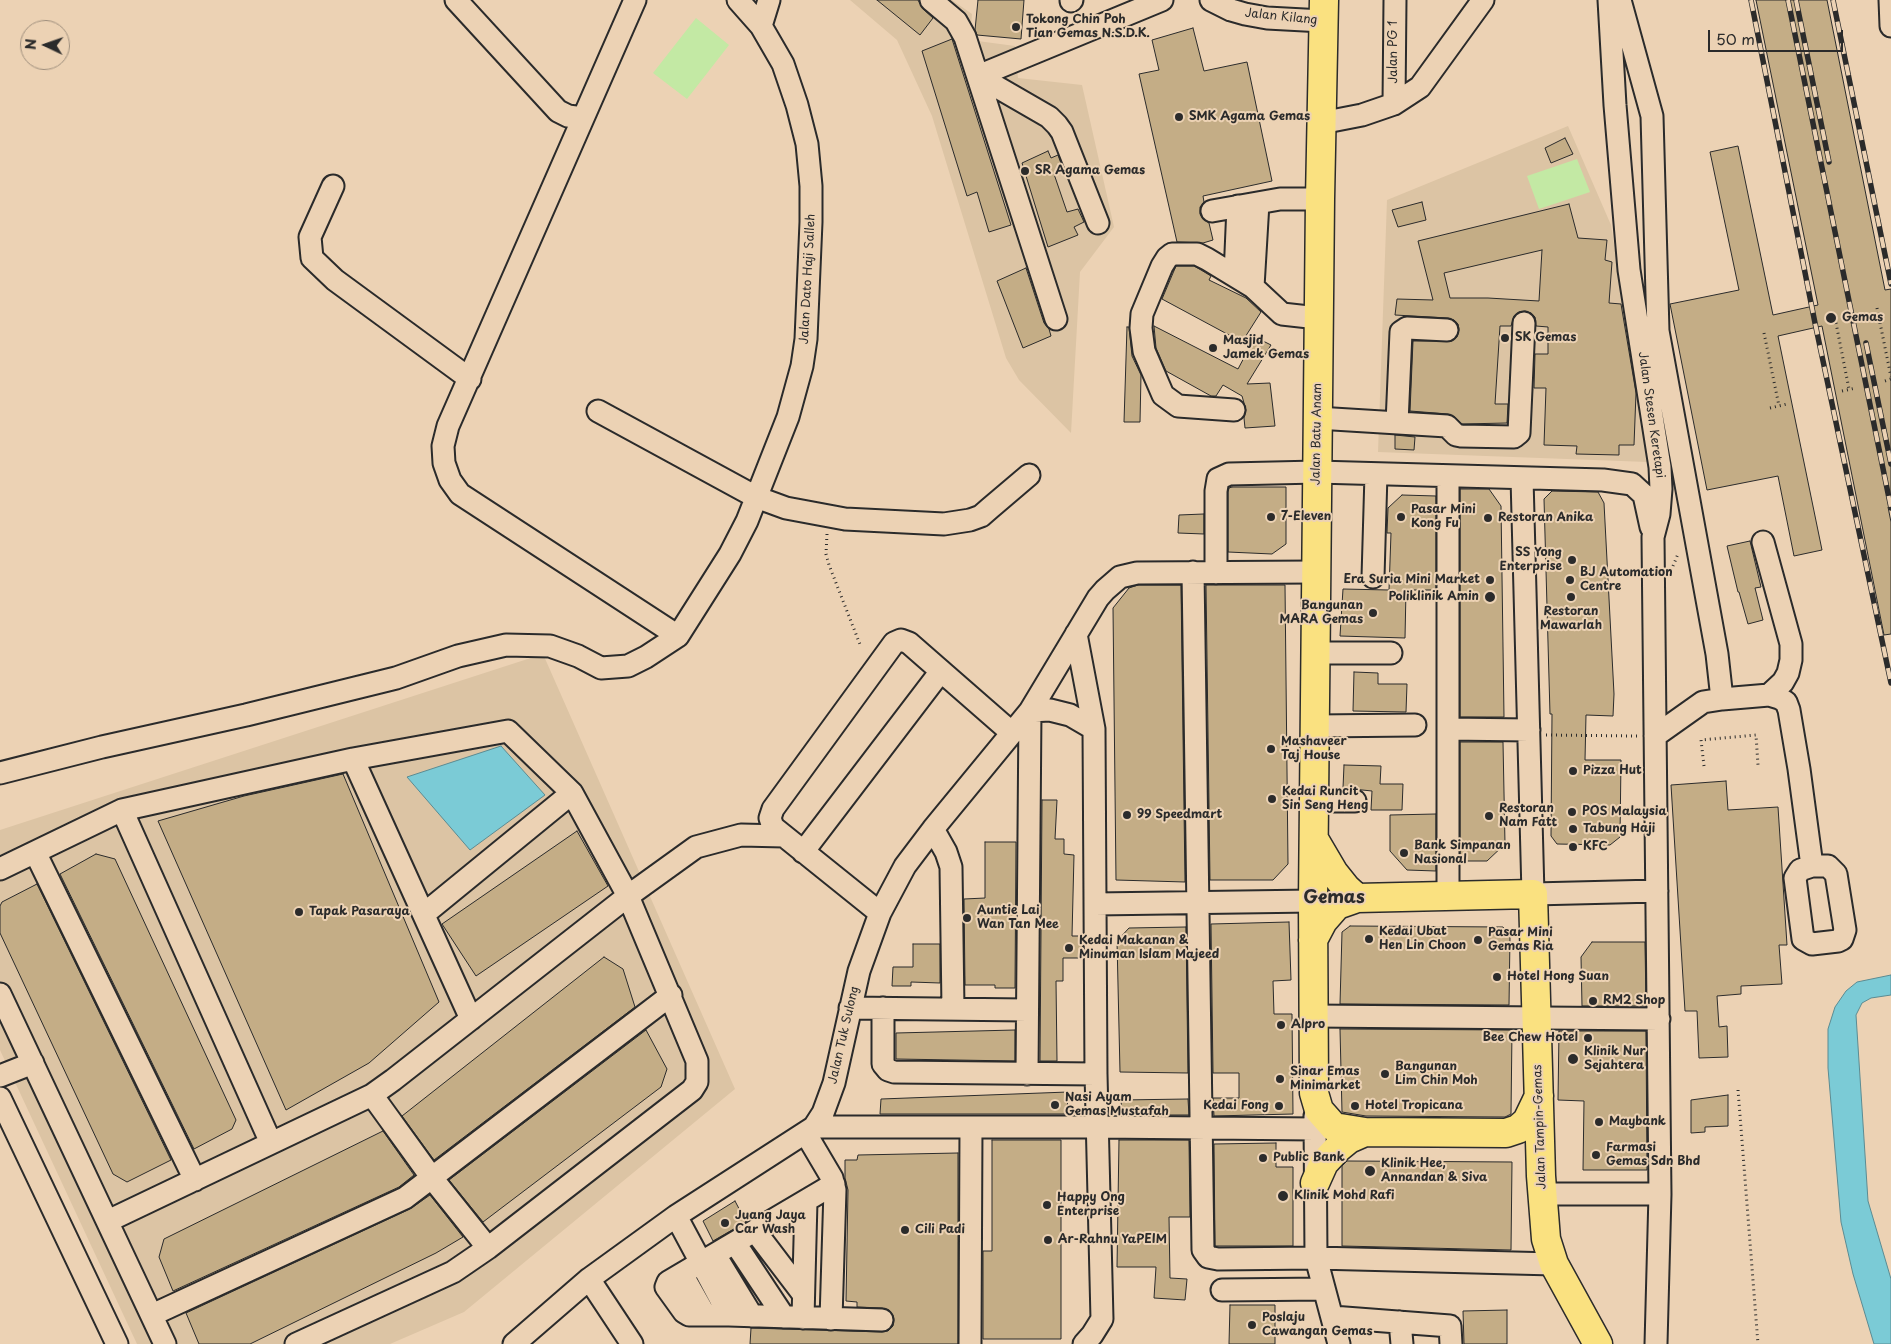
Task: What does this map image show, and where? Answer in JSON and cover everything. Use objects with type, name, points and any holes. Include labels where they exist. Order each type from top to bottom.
[{"type":"highway","name":"Jalan Batu Anam","points":[[1314,839],[1318,318],[1324,11]]},
{"type":"highway","points":[[1314,839],[1334,873],[1357,898]]},
{"type":"highway","points":[[1314,839],[1314,1093],[1319,1110],[1334,1127],[1365,1132],[1506,1133],[1518,1129],[1527,1121],[1539,1096]]},
{"type":"highway","points":[[1313,940],[1323,921],[1337,905],[1357,898],[1533,894]]},
{"type":"highway","name":"Jalan Tampin-Gemas","points":[[1533,894],[1541,1185],[1546,1239],[1554,1264],[1598,1344]]},
{"type":"highway","points":[[1315,1183],[1324,1163],[1338,1148],[1349,1139],[1365,1132]]},
{"type":"highway","points":[[1506,1133],[1520,1141],[1533,1158],[1541,1185]]},
{"type":"street","points":[[456,0],[558,111],[568,116],[583,118]]},
{"type":"street","points":[[0,773],[377,683],[458,656],[506,645],[550,646],[578,656],[601,668],[628,666],[646,657],[678,636],[460,494],[450,480],[444,463],[443,446],[448,426],[470,380],[635,0]]},
{"type":"street","name":"Jalan Dato Haji Salleh","points":[[678,636],[730,554],[747,520],[788,418],[802,366],[806,339],[811,222],[811,186],[807,144],[783,64],[761,26],[738,0]]},
{"type":"street","points":[[761,26],[769,0]]},
{"type":"street","points":[[931,0],[960,27],[965,37],[1056,319]]},
{"type":"street","points":[[978,76],[1162,0]]},
{"type":"street","name":"Jalan Kilang","points":[[1211,0],[1231,10],[1267,18],[1324,11]]},
{"type":"street","name":"Jalan PG 1","points":[[1394,104],[1395,0]]},
{"type":"street","points":[[1322,123],[1362,115],[1394,104],[1420,87],[1483,0]]},
{"type":"street","name":"Jalan Stesen Keretapi","points":[[1609,0],[1615,105],[1630,270],[1660,467],[1661,489],[1659,514],[1653,537],[1660,1194],[1656,1344]]},
{"type":"street","points":[[1620,0],[1652,116],[1658,331],[1717,654],[1722,699]]},
{"type":"street","points":[[1890,0],[1891,26]]},
{"type":"street","points":[[978,76],[1049,117],[1057,125],[1062,132],[1098,223]]},
{"type":"street","points":[[333,186],[310,237],[312,258],[335,280],[470,380]]},
{"type":"street","points":[[1212,211],[1280,199],[1320,199]]},
{"type":"street","points":[[1244,282],[1248,204]]},
{"type":"street","points":[[1234,410],[1178,406],[1162,395],[1144,351],[1141,328],[1142,314],[1167,258],[1172,254],[1197,254],[1244,282],[1282,314],[1318,318]]},
{"type":"street","points":[[1317,418],[1447,426],[1456,435],[1461,436],[1514,438],[1519,433],[1524,323]]},
{"type":"street","points":[[1397,423],[1401,332],[1407,328],[1447,330]]},
{"type":"street","points":[[598,412],[756,497],[786,508],[844,519],[944,524],[960,522],[981,516],[1029,475]]},
{"type":"street","points":[[1216,572],[1218,479],[1229,474],[1317,472],[1603,480],[1632,484],[1644,495],[1653,537]]},
{"type":"street","points":[[1374,577],[1376,474]]},
{"type":"street","points":[[1448,476],[1448,896]]},
{"type":"street","points":[[1522,478],[1533,894],[1657,890]]},
{"type":"street","points":[[1763,542],[1791,644],[1791,660],[1788,673],[1783,682],[1769,696]]},
{"type":"street","points":[[1193,572],[1203,1250],[1208,1257],[1218,1259],[1316,1258],[1554,1264]]},
{"type":"street","name":"Jalan Tuk Sulong","points":[[514,1344],[589,1279],[676,1216],[810,1130],[823,1112],[834,1083],[858,971],[880,913],[905,866],[933,828],[1030,711],[1098,598],[1120,577],[1137,573],[1316,572]]},
{"type":"street","points":[[1076,634],[1094,729],[1096,1074],[1102,1319],[1084,1344]]},
{"type":"street","points":[[880,913],[773,827],[770,818],[773,809],[894,643],[898,640],[906,641],[1012,733]]},
{"type":"street","points":[[1315,653],[1391,653]]},
{"type":"street","points":[[803,852],[941,671]]},
{"type":"street","points":[[1655,736],[1703,702],[1769,696],[1786,702],[1790,710],[1812,866]]},
{"type":"street","points":[[1027,1074],[1030,711],[1050,710],[1070,715],[1094,729]]},
{"type":"street","points":[[1315,726],[1415,724]]},
{"type":"street","points":[[1448,729],[1529,733]]},
{"type":"street","points":[[0,869],[122,810],[353,759],[508,731],[572,793],[628,896],[697,1061],[697,1082],[692,1090],[488,1248],[453,1272],[296,1344]]},
{"type":"street","points":[[353,759],[471,1019]]},
{"type":"street","points":[[424,914],[572,793]]},
{"type":"street","points":[[1314,800],[1355,801]]},
{"type":"street","points":[[122,810],[271,1143]]},
{"type":"street","points":[[933,828],[946,852],[951,867],[953,1009]]},
{"type":"street","points":[[108,1222],[372,1095],[628,896],[696,847],[741,835],[784,836]]},
{"type":"street","points":[[35,852],[195,1180]]},
{"type":"street","points":[[1094,904],[1313,901]]},
{"type":"street","points":[[0,994],[165,1344]]},
{"type":"street","points":[[152,1315],[406,1198],[671,996]]},
{"type":"street","points":[[850,1008],[1027,1010]]},
{"type":"street","points":[[883,1008],[883,1064],[888,1070],[894,1072],[1096,1074]]},
{"type":"street","points":[[1314,1016],[1537,1020],[1658,1019]]},
{"type":"street","points":[[0,1076],[33,1063]]},
{"type":"street","points":[[1314,1093],[1316,1258],[1339,1344]]},
{"type":"street","points":[[372,1095],[432,1178],[488,1248]]},
{"type":"street","points":[[0,1098],[118,1344]]},
{"type":"street","points":[[831,1319],[834,1184],[810,1130],[971,1127],[1315,1129]]},
{"type":"street","points":[[970,1344],[971,1127]]},
{"type":"street","points":[[834,1184],[682,1274],[706,1315],[882,1320]]},
{"type":"street","points":[[1541,1185],[1660,1194]]},
{"type":"street","points":[[794,1317],[803,1294],[806,1200]]},
{"type":"street","points":[[676,1216],[752,1316]]},
{"type":"street","points":[[780,1216],[804,1252]]},
{"type":"street","points":[[755,1231],[803,1294]]},
{"type":"street","points":[[735,1243],[794,1317]]},
{"type":"street","points":[[708,1259],[729,1315]]},
{"type":"street","points":[[589,1279],[632,1344]]},
{"type":"street","points":[[1222,1290],[1324,1288]]},
{"type":"street","points":[[1332,1317],[1450,1326],[1451,1344]]},
{"type":"street","points":[[1400,1322],[1402,1344]]},
{"type":"path","points":[[1877,308],[1891,378],[1885,381]]},
{"type":"path","points":[[1835,318],[1849,389]]},
{"type":"path","points":[[1764,333],[1779,406]]},
{"type":"path","points":[[1842,391],[1856,388]]},
{"type":"path","points":[[1770,408],[1787,404]]},
{"type":"path","points":[[827,528],[826,554],[829,566],[862,647]]},
{"type":"path","points":[[1529,733],[1655,736]]},
{"type":"path","points":[[1704,766],[1701,740],[1756,734],[1758,765]]},
{"type":"path","points":[[1738,1090],[1758,1344]]},
{"type":"shaded area","name":"SR Agama Gemas","points":[[850,0],[952,0],[972,14],[970,40],[1015,46],[1018,78],[1082,85],[1114,227],[1080,272],[1071,433],[1019,380],[1006,358],[932,116],[897,40]]},
{"type":"shaded area","name":"SK Gemas","points":[[1568,126],[1611,225],[1648,462],[1378,452],[1387,200]]},
{"type":"shaded area","points":[[543,654],[735,1089],[464,1312],[390,1344],[137,1344],[0,1050],[0,830]]},
{"type":"green space","points":[[696,18],[729,45],[687,99],[653,73]]},
{"type":"green space","points":[[1577,159],[1590,192],[1539,209],[1527,176]]},
{"type":"water","points":[[501,746],[545,795],[470,850],[407,777]]},
{"type":"water","points":[[1891,975],[1891,995],[1871,998],[1862,1003],[1856,1015],[1868,1201],[1891,1279],[1891,1344],[1874,1344],[1853,1274],[1841,1222],[1828,1068],[1828,1029],[1835,1007],[1846,991],[1857,982]]},
{"type":"building","points":[[877,0],[918,0],[923,9],[933,18],[920,35]]},
{"type":"building","points":[[978,0],[1024,0],[1021,39],[977,35],[975,30]]},
{"type":"building","points":[[1756,0],[1827,0],[1885,290],[1891,289],[1891,507],[1888,507],[1891,522],[1891,634],[1884,635],[1822,326],[1778,336],[1822,550],[1794,556],[1778,476],[1707,490],[1670,304],[1739,290],[1710,152],[1738,146],[1773,315],[1818,305]]},
{"type":"building","name":"SMK Agama Gemas","points":[[1193,28],[1204,71],[1247,62],[1272,181],[1203,196],[1204,202],[1200,207],[1200,214],[1209,223],[1213,240],[1203,243],[1177,242],[1139,74],[1159,70],[1152,40]]},
{"type":"building","points":[[952,39],[1011,225],[989,232],[977,192],[967,196],[922,51]]},
{"type":"building","points":[[1565,138],[1573,154],[1551,163],[1545,148]]},
{"type":"building","points":[[1048,151],[1051,158],[1058,155],[1063,169],[1054,174],[1067,212],[1078,209],[1084,222],[1074,227],[1078,235],[1048,247],[1022,163]]},
{"type":"building","points":[[1422,202],[1426,220],[1398,227],[1392,210]]},
{"type":"building","points":[[1569,204],[1578,238],[1607,240],[1605,260],[1612,262],[1609,303],[1621,304],[1636,393],[1634,445],[1619,445],[1619,455],[1576,454],[1577,446],[1544,445],[1546,388],[1534,388],[1535,354],[1548,354],[1548,327],[1536,326],[1535,317],[1525,311],[1519,312],[1514,316],[1511,326],[1500,326],[1495,404],[1508,404],[1507,423],[1462,424],[1455,417],[1448,414],[1410,411],[1413,341],[1452,341],[1457,337],[1459,330],[1458,324],[1448,318],[1395,315],[1397,299],[1433,300],[1418,241]],"holes":[[[1542,250],[1539,301],[1450,298],[1444,273]]]},
{"type":"building","points":[[1176,266],[1194,266],[1211,276],[1209,280],[1246,298],[1261,312],[1242,342],[1162,299]]},
{"type":"building","points":[[1026,268],[1044,323],[1049,329],[1051,336],[1023,348],[997,281]]},
{"type":"building","points":[[1154,326],[1238,369],[1255,337],[1271,345],[1247,384],[1270,383],[1275,426],[1245,428],[1244,418],[1246,410],[1242,396],[1223,385],[1216,396],[1211,396],[1166,371],[1156,348]]},
{"type":"building","points":[[1127,327],[1129,327],[1132,356],[1141,375],[1140,422],[1124,422]]},
{"type":"building","points":[[1395,435],[1415,437],[1414,450],[1395,449]]},
{"type":"building","points":[[1286,487],[1286,544],[1272,554],[1228,552],[1228,492],[1229,488]]},
{"type":"building","points":[[1460,489],[1489,489],[1501,506],[1504,717],[1460,717]]},
{"type":"building","points":[[1552,491],[1598,492],[1604,503],[1614,694],[1613,716],[1586,715],[1585,760],[1621,760],[1620,837],[1610,845],[1557,844],[1551,836],[1552,714],[1550,714],[1544,499]]},
{"type":"building","points":[[1402,495],[1436,496],[1436,590],[1406,590],[1405,638],[1340,636],[1343,589],[1389,590],[1391,533],[1387,533],[1388,508]]},
{"type":"building","points":[[1204,514],[1204,534],[1178,533],[1179,515]]},
{"type":"building","points":[[1750,541],[1761,587],[1755,588],[1763,620],[1748,624],[1727,546]]},
{"type":"building","points":[[1138,585],[1181,585],[1185,882],[1116,880],[1113,608],[1129,588]]},
{"type":"building","points":[[1206,585],[1285,585],[1288,864],[1273,880],[1210,880]]},
{"type":"building","points":[[1354,672],[1378,673],[1378,684],[1407,684],[1406,712],[1353,711]]},
{"type":"building","points":[[1460,742],[1503,742],[1505,844],[1487,861],[1460,861]]},
{"type":"building","points":[[1344,765],[1381,766],[1380,784],[1403,784],[1402,810],[1371,810],[1372,791],[1343,788]]},
{"type":"building","name":"Tapak Pasaraya","points":[[343,774],[439,1002],[369,1063],[286,1110],[158,821],[244,796]]},
{"type":"building","points":[[1726,781],[1728,810],[1778,807],[1787,945],[1779,945],[1782,984],[1741,986],[1741,994],[1717,996],[1719,1027],[1727,1026],[1728,1057],[1699,1058],[1697,1011],[1685,1011],[1671,785]]},
{"type":"building","points":[[1042,800],[1057,800],[1055,839],[1064,839],[1064,854],[1074,855],[1072,936],[1083,936],[1082,958],[1063,958],[1063,981],[1056,981],[1057,1061],[1040,1061]]},
{"type":"building","points":[[1436,814],[1436,871],[1407,870],[1390,851],[1390,815]]},
{"type":"building","points":[[577,831],[608,886],[476,976],[442,924]]},
{"type":"building","points":[[985,842],[1016,842],[1015,988],[995,988],[995,985],[965,985],[964,899],[985,898]]},
{"type":"building","points":[[96,854],[115,859],[236,1120],[232,1129],[194,1149],[60,874]]},
{"type":"building","points":[[37,884],[171,1160],[127,1182],[113,1174],[0,933],[0,906],[2,902]]},
{"type":"building","points":[[1289,922],[1291,980],[1273,981],[1274,1014],[1292,1014],[1293,1114],[1214,1116],[1213,1098],[1239,1098],[1239,1073],[1213,1073],[1211,924]]},
{"type":"building","points":[[1350,926],[1503,927],[1510,936],[1509,1005],[1340,1004],[1342,932]]},
{"type":"building","points":[[1186,927],[1188,1073],[1120,1072],[1117,941],[1129,928]]},
{"type":"building","points":[[1592,942],[1645,942],[1646,1006],[1582,1006],[1581,957]]},
{"type":"building","points":[[913,944],[940,944],[940,983],[911,982],[911,986],[892,986],[893,967],[913,967]]},
{"type":"building","points":[[604,957],[623,969],[635,1007],[434,1160],[402,1116]]},
{"type":"building","points":[[1340,1029],[1512,1030],[1511,1114],[1505,1117],[1366,1116],[1342,1112]]},
{"type":"building","points":[[646,1030],[667,1069],[661,1087],[483,1222],[449,1180]]},
{"type":"building","points":[[1015,1030],[1015,1061],[896,1059],[896,1033]]},
{"type":"building","points":[[1559,1031],[1646,1031],[1647,1170],[1583,1170],[1584,1101],[1558,1100]]},
{"type":"building","points":[[1068,1092],[1067,1114],[880,1114],[881,1099]]},
{"type":"building","points":[[1728,1095],[1728,1126],[1705,1127],[1705,1132],[1691,1133],[1691,1100]]},
{"type":"building","points":[[1188,1099],[1189,1115],[1122,1115],[1121,1100]]},
{"type":"building","points":[[383,1131],[414,1175],[399,1187],[173,1291],[159,1257],[164,1239]]},
{"type":"building","points":[[992,1140],[1061,1140],[1061,1339],[983,1339],[983,1251],[992,1251]]},
{"type":"building","points":[[1119,1140],[1189,1140],[1190,1217],[1169,1217],[1170,1278],[1187,1279],[1185,1300],[1154,1298],[1156,1267],[1117,1267]]},
{"type":"building","points":[[1276,1143],[1276,1167],[1293,1167],[1293,1246],[1215,1246],[1214,1144]]},
{"type":"building","name":"Cili Padi","points":[[958,1153],[958,1344],[750,1344],[751,1328],[888,1331],[893,1326],[894,1320],[889,1310],[857,1307],[857,1302],[846,1301],[848,1190],[845,1178],[845,1160],[857,1160],[858,1155]]},
{"type":"building","points":[[1347,1161],[1512,1162],[1511,1250],[1342,1246],[1342,1166]]},
{"type":"building","points":[[430,1195],[463,1237],[436,1253],[250,1344],[199,1344],[186,1313],[410,1209]]},
{"type":"building","name":"Juang Jaya Car Wash","points":[[735,1201],[746,1222],[713,1241],[703,1221]]},
{"type":"building","name":"Poslaju Cawangan Gemas","points":[[1230,1305],[1275,1305],[1275,1344],[1229,1344]]},
{"type":"building","points":[[1507,1310],[1507,1344],[1464,1344],[1463,1311]]},
{"type":"railway","points":[[1751,0],[1815,323],[1891,683]]},
{"type":"railway","points":[[1788,0],[1891,508]]},
{"type":"railway","points":[[1796,0],[1829,162]]},
{"type":"railway","points":[[1833,0],[1891,284]]},
{"type":"railway","points":[[1866,343],[1891,464]]},
{"type":"place","name":"Tokong Chin Poh Tian Gemas N.S.D.K.","points":[[1016,27]]},
{"type":"place","name":"SMK Agama Gemas","points":[[1179,117]]},
{"type":"place","name":"SR Agama Gemas","points":[[1025,171]]},
{"type":"place","name":"Gemas","points":[[1831,318]]},
{"type":"place","name":"SK Gemas","points":[[1505,338]]},
{"type":"place","name":"Masjid Jamek Gemas","points":[[1213,348]]},
{"type":"place","name":"7-Eleven","points":[[1271,517]]},
{"type":"place","name":"Pasar Mini Kong Fu","points":[[1401,517]]},
{"type":"place","name":"Restoran Anika","points":[[1488,518]]},
{"type":"place","name":"SS Yong Enterprise","points":[[1572,560]]},
{"type":"place","name":"Era Suria Mini Market","points":[[1490,580]]},
{"type":"place","name":"BJ Automation Centre","points":[[1570,580]]},
{"type":"place","name":"Poliklinik Amin","points":[[1490,597]]},
{"type":"place","name":"Restoran Mawarlah","points":[[1571,597]]},
{"type":"place","name":"Bangunan MARA Gemas","points":[[1373,613]]},
{"type":"place","name":"Mashaveer Taj House","points":[[1271,749]]},
{"type":"place","name":"Pizza Hut","points":[[1573,771]]},
{"type":"place","name":"Kedai Runcit Sin Seng Heng","points":[[1272,799]]},
{"type":"place","name":"POS Malaysia","points":[[1572,812]]},
{"type":"place","name":"99 Speedmart","points":[[1127,815]]},
{"type":"place","name":"Restoran Nam Fatt","points":[[1489,816]]},
{"type":"place","name":"Tabung Haji","points":[[1573,829]]},
{"type":"place","name":"KFC","points":[[1573,847]]},
{"type":"place","name":"Bank Simpanan Nasional","points":[[1404,853]]},
{"type":"place","name":"Tapak Pasaraya","points":[[299,912]]},
{"type":"place","name":"Auntie Lai Wan Tan Mee","points":[[967,918]]},
{"type":"place","name":"Kedai Ubat Hen Lin Choon","points":[[1369,939]]},
{"type":"place","name":"Pasar Mini Gemas Ria","points":[[1478,940]]},
{"type":"place","name":"Kedai Makanan & Minuman Islam Majeed","points":[[1069,948]]},
{"type":"place","name":"Hotel Hong Suan","points":[[1497,977]]},
{"type":"place","name":"RM2 Shop","points":[[1593,1001]]},
{"type":"place","name":"Alpro","points":[[1281,1025]]},
{"type":"place","name":"Bee Chew Hotel","points":[[1588,1038]]},
{"type":"place","name":"Klinik Nur Sejahtera","points":[[1573,1059]]},
{"type":"place","name":"Bangunan Lim Chin Moh","points":[[1385,1074]]},
{"type":"place","name":"Sinar Emas Minimarket","points":[[1280,1079]]},
{"type":"place","name":"Nasi Ayam Gemas Mustafah","points":[[1055,1105]]},
{"type":"place","name":"Kedai Fong","points":[[1279,1106]]},
{"type":"place","name":"Hotel Tropicana","points":[[1355,1106]]},
{"type":"place","name":"Maybank","points":[[1599,1122]]},
{"type":"place","name":"Farmasi Gemas Sdn Bhd","points":[[1596,1155]]},
{"type":"place","name":"Public Bank","points":[[1263,1158]]},
{"type":"place","name":"Klinik Hee, Annandan & Siva","points":[[1370,1171]]},
{"type":"place","name":"Klinik Mohd Rafi","points":[[1283,1196]]},
{"type":"place","name":"Happy Ong Enterprise","points":[[1047,1205]]},
{"type":"place","name":"Juang Jaya Car Wash","points":[[725,1223]]},
{"type":"place","name":"Cili Padi","points":[[905,1230]]},
{"type":"place","name":"Ar-Rahnu YaPEIM","points":[[1048,1240]]},
{"type":"place","name":"Poslaju Cawangan Gemas","points":[[1252,1325]]},
{"type":"district","name":"Gemas","points":[[1334,898]]}]
